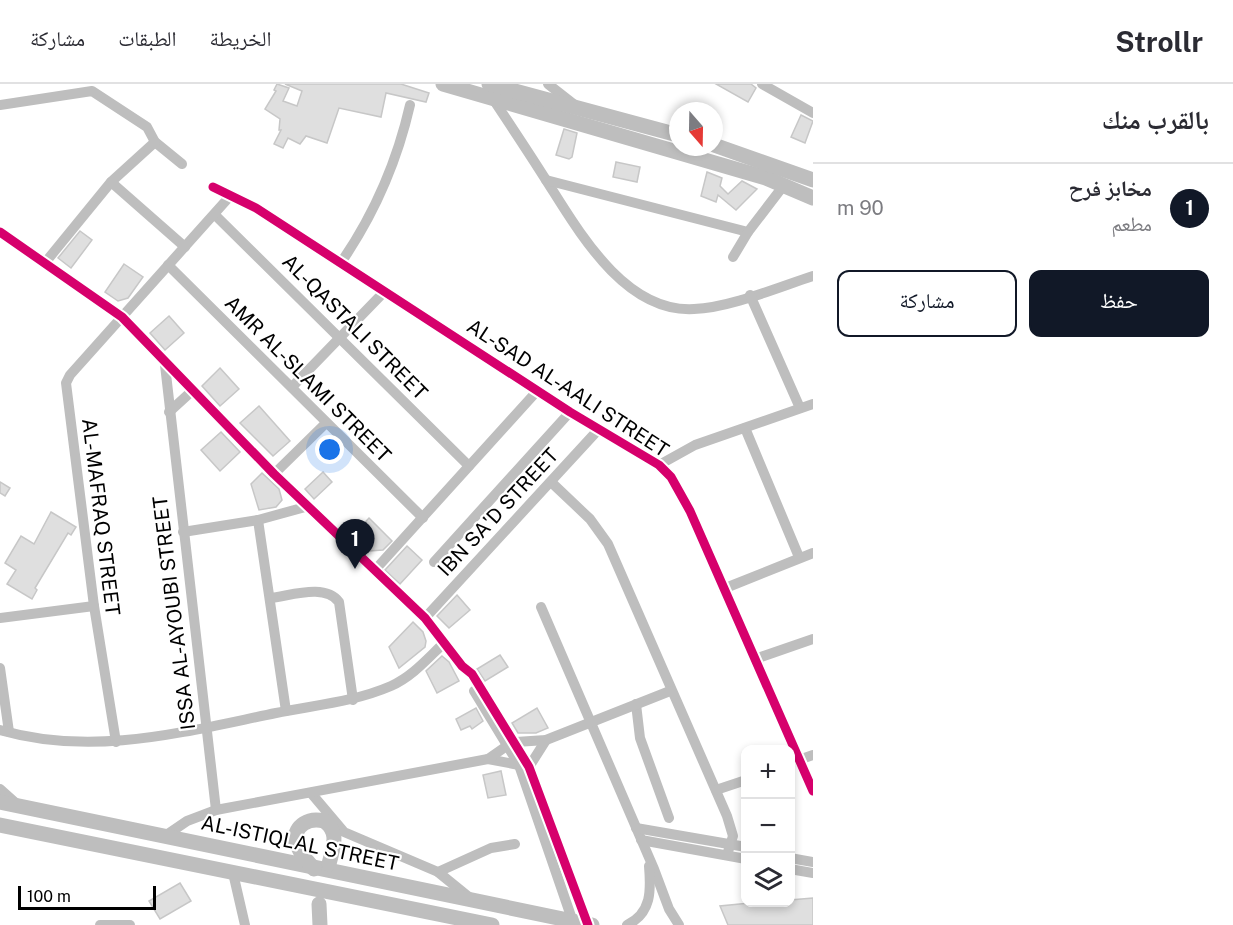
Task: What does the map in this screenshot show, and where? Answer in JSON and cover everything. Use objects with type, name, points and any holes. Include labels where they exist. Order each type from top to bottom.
[{"type":"highway","points":[[443,84],[579,108],[669,133]]},
{"type":"highway","points":[[491,92],[784,185],[813,198]]},
{"type":"highway","points":[[723,148],[813,180]]},
{"type":"highway","name":"AL-ISTIQLAL STREET","points":[[0,802],[314,868],[454,891],[475,902],[590,925]]},
{"type":"highway","points":[[314,868],[302,855],[295,842],[299,828],[308,821],[324,821],[333,831],[335,839],[330,864]]},
{"type":"highway","points":[[0,825],[485,924]]},
{"type":"highway","points":[[319,904],[320,925]]},
{"type":"street","points":[[548,84],[579,108]]},
{"type":"street","points":[[762,84],[813,113]]},
{"type":"street","points":[[0,105],[92,91],[147,127],[155,142],[182,164]]},
{"type":"street","points":[[491,92],[579,233],[603,261],[644,297],[658,303],[693,310],[750,296],[813,276]]},
{"type":"street","points":[[340,264],[362,231],[384,185],[401,145],[410,105]]},
{"type":"street","points":[[44,264],[111,182],[155,142]]},
{"type":"street","points":[[546,180],[605,193],[748,232]]},
{"type":"street","points":[[111,182],[184,247]]},
{"type":"street","points":[[733,257],[748,232],[784,185]]},
{"type":"street","name":"AL-SAD AL-AALI STREET","points":[[213,186],[256,208],[598,430],[659,465],[680,491],[754,659],[788,745]]},
{"type":"street","name":"AL-MAFRAQ STREET","points":[[116,742],[94,606],[66,382],[231,195]]},
{"type":"street","name":"AL-QASTALI STREET","points":[[215,215],[469,466]]},
{"type":"street","points":[[0,232],[122,317],[165,365],[274,474],[424,618],[462,666],[472,674],[524,766],[574,925]]},
{"type":"street","name":"AMR AL-SLAMI STREET","points":[[168,265],[423,518]]},
{"type":"street","points":[[292,387],[384,291]]},
{"type":"street","points":[[750,296],[800,408]]},
{"type":"street","name":"ISSA AL-AYOUBI STREET","points":[[165,365],[216,810]]},
{"type":"street","points":[[375,571],[538,390]]},
{"type":"street","points":[[169,412],[192,391]]},
{"type":"street","points":[[659,465],[695,445],[813,404]]},
{"type":"street","points":[[434,562],[570,412]]},
{"type":"street","points":[[274,474],[326,423]]},
{"type":"street","points":[[745,428],[799,557]]},
{"type":"street","name":"IBN SA'D STREET","points":[[424,618],[598,430]]},
{"type":"street","points":[[551,482],[590,519],[608,544],[730,826],[732,843],[728,855]]},
{"type":"street","points":[[183,532],[258,520],[309,506]]},
{"type":"street","points":[[258,520],[286,711]]},
{"type":"street","points":[[723,589],[813,553]]},
{"type":"street","points":[[270,598],[318,592],[335,597],[339,602],[353,700]]},
{"type":"street","points":[[0,618],[94,606]]},
{"type":"street","points":[[541,607],[669,909],[679,925]]},
{"type":"street","points":[[754,659],[813,639]]},
{"type":"street","points":[[0,668],[5,731],[68,743],[116,742],[353,700],[393,685],[408,676],[444,643]]},
{"type":"street","points":[[488,759],[512,743],[546,740],[670,691]]},
{"type":"street","points":[[636,704],[640,738],[669,818]]},
{"type":"street","points":[[524,766],[546,740]]},
{"type":"street","points":[[795,762],[813,755]]},
{"type":"street","points":[[165,836],[189,820],[216,810],[488,759],[524,766]]},
{"type":"street","name":"AL-SAD AL-AALI STREET","points":[[795,762],[813,791]]},
{"type":"street","points":[[716,790],[741,782]]},
{"type":"street","points":[[0,789],[19,806]]},
{"type":"street","points":[[533,791],[590,925]]},
{"type":"street","points":[[310,793],[334,822],[355,838],[438,872],[454,891]]},
{"type":"street","points":[[189,820],[187,832],[194,842]]},
{"type":"street","points":[[636,828],[741,846]]},
{"type":"street","points":[[641,840],[741,858]]},
{"type":"street","points":[[438,872],[491,848],[515,844]]},
{"type":"street","points":[[627,925],[641,916],[649,903],[651,884],[648,857]]},
{"type":"street","points":[[795,859],[813,862]]},
{"type":"street","points":[[795,870],[813,873]]},
{"type":"street","points":[[233,873],[245,925]]},
{"type":"street","points":[[100,925],[130,925]]},
{"type":"building","points":[[277,84],[289,88],[283,101],[297,106],[302,91],[285,84],[401,84],[429,93],[426,102],[386,93],[381,117],[339,108],[327,143],[306,136],[300,144],[288,138],[283,148],[274,144],[281,130],[279,130],[280,119],[265,109],[276,91],[274,90]]},
{"type":"building","points":[[716,84],[751,84],[756,88],[748,102]]},
{"type":"building","points":[[801,115],[813,121],[805,143],[791,137]]},
{"type":"building","points":[[564,129],[577,133],[572,157],[569,159],[556,155]]},
{"type":"building","points":[[616,162],[640,167],[637,182],[613,177]]},
{"type":"building","points":[[707,172],[722,178],[720,186],[728,194],[742,181],[757,189],[736,210],[718,195],[716,202],[701,196]]},
{"type":"building","points":[[80,231],[92,240],[71,268],[58,258]]},
{"type":"building","points":[[124,264],[143,277],[128,298],[118,301],[105,292]]},
{"type":"building","points":[[169,316],[184,333],[165,350],[150,333]]},
{"type":"building","points":[[220,368],[239,389],[220,406],[202,386]]},
{"type":"building","points":[[259,406],[290,441],[273,456],[240,423]]},
{"type":"building","points":[[221,432],[240,452],[220,471],[201,450]]},
{"type":"building","points":[[323,472],[332,482],[314,499],[305,489]]},
{"type":"building","points":[[262,473],[279,489],[282,500],[276,507],[259,510],[251,484]]},
{"type":"building","points":[[0,482],[10,488],[5,496],[0,493]]},
{"type":"building","points":[[51,512],[76,527],[71,535],[68,533],[35,588],[37,590],[32,599],[7,584],[16,570],[5,563],[21,536],[34,544]]},
{"type":"building","points":[[369,518],[392,541],[383,550],[369,551],[353,535]]},
{"type":"building","points":[[407,546],[422,560],[400,584],[385,570]]},
{"type":"building","points":[[457,595],[470,610],[449,628],[437,616]]},
{"type":"building","points":[[413,622],[423,632],[425,647],[399,668],[389,647]]},
{"type":"building","points":[[500,655],[508,667],[485,681],[477,669]]},
{"type":"building","points":[[442,656],[449,662],[459,681],[437,693],[426,671]]},
{"type":"building","points":[[476,708],[483,721],[472,729],[470,726],[461,730],[456,719]]},
{"type":"building","points":[[537,708],[548,728],[536,733],[518,733],[512,723]]},
{"type":"building","points":[[501,771],[506,795],[488,798],[483,775]]},
{"type":"building","points":[[180,883],[191,901],[160,919],[149,901]]},
{"type":"building","points":[[813,898],[813,925],[728,925],[720,906],[741,904],[741,907],[795,907],[795,900]]},
{"type":"cycle path","points":[[213,187],[256,208],[570,412],[659,465],[671,477],[690,511],[813,791]]},
{"type":"cycle path","points":[[0,232],[122,317],[274,474],[425,618],[462,666],[472,674],[529,767],[588,925]]},
{"type":"place","name":"مخابز فرح","points":[[355,569]]}]
